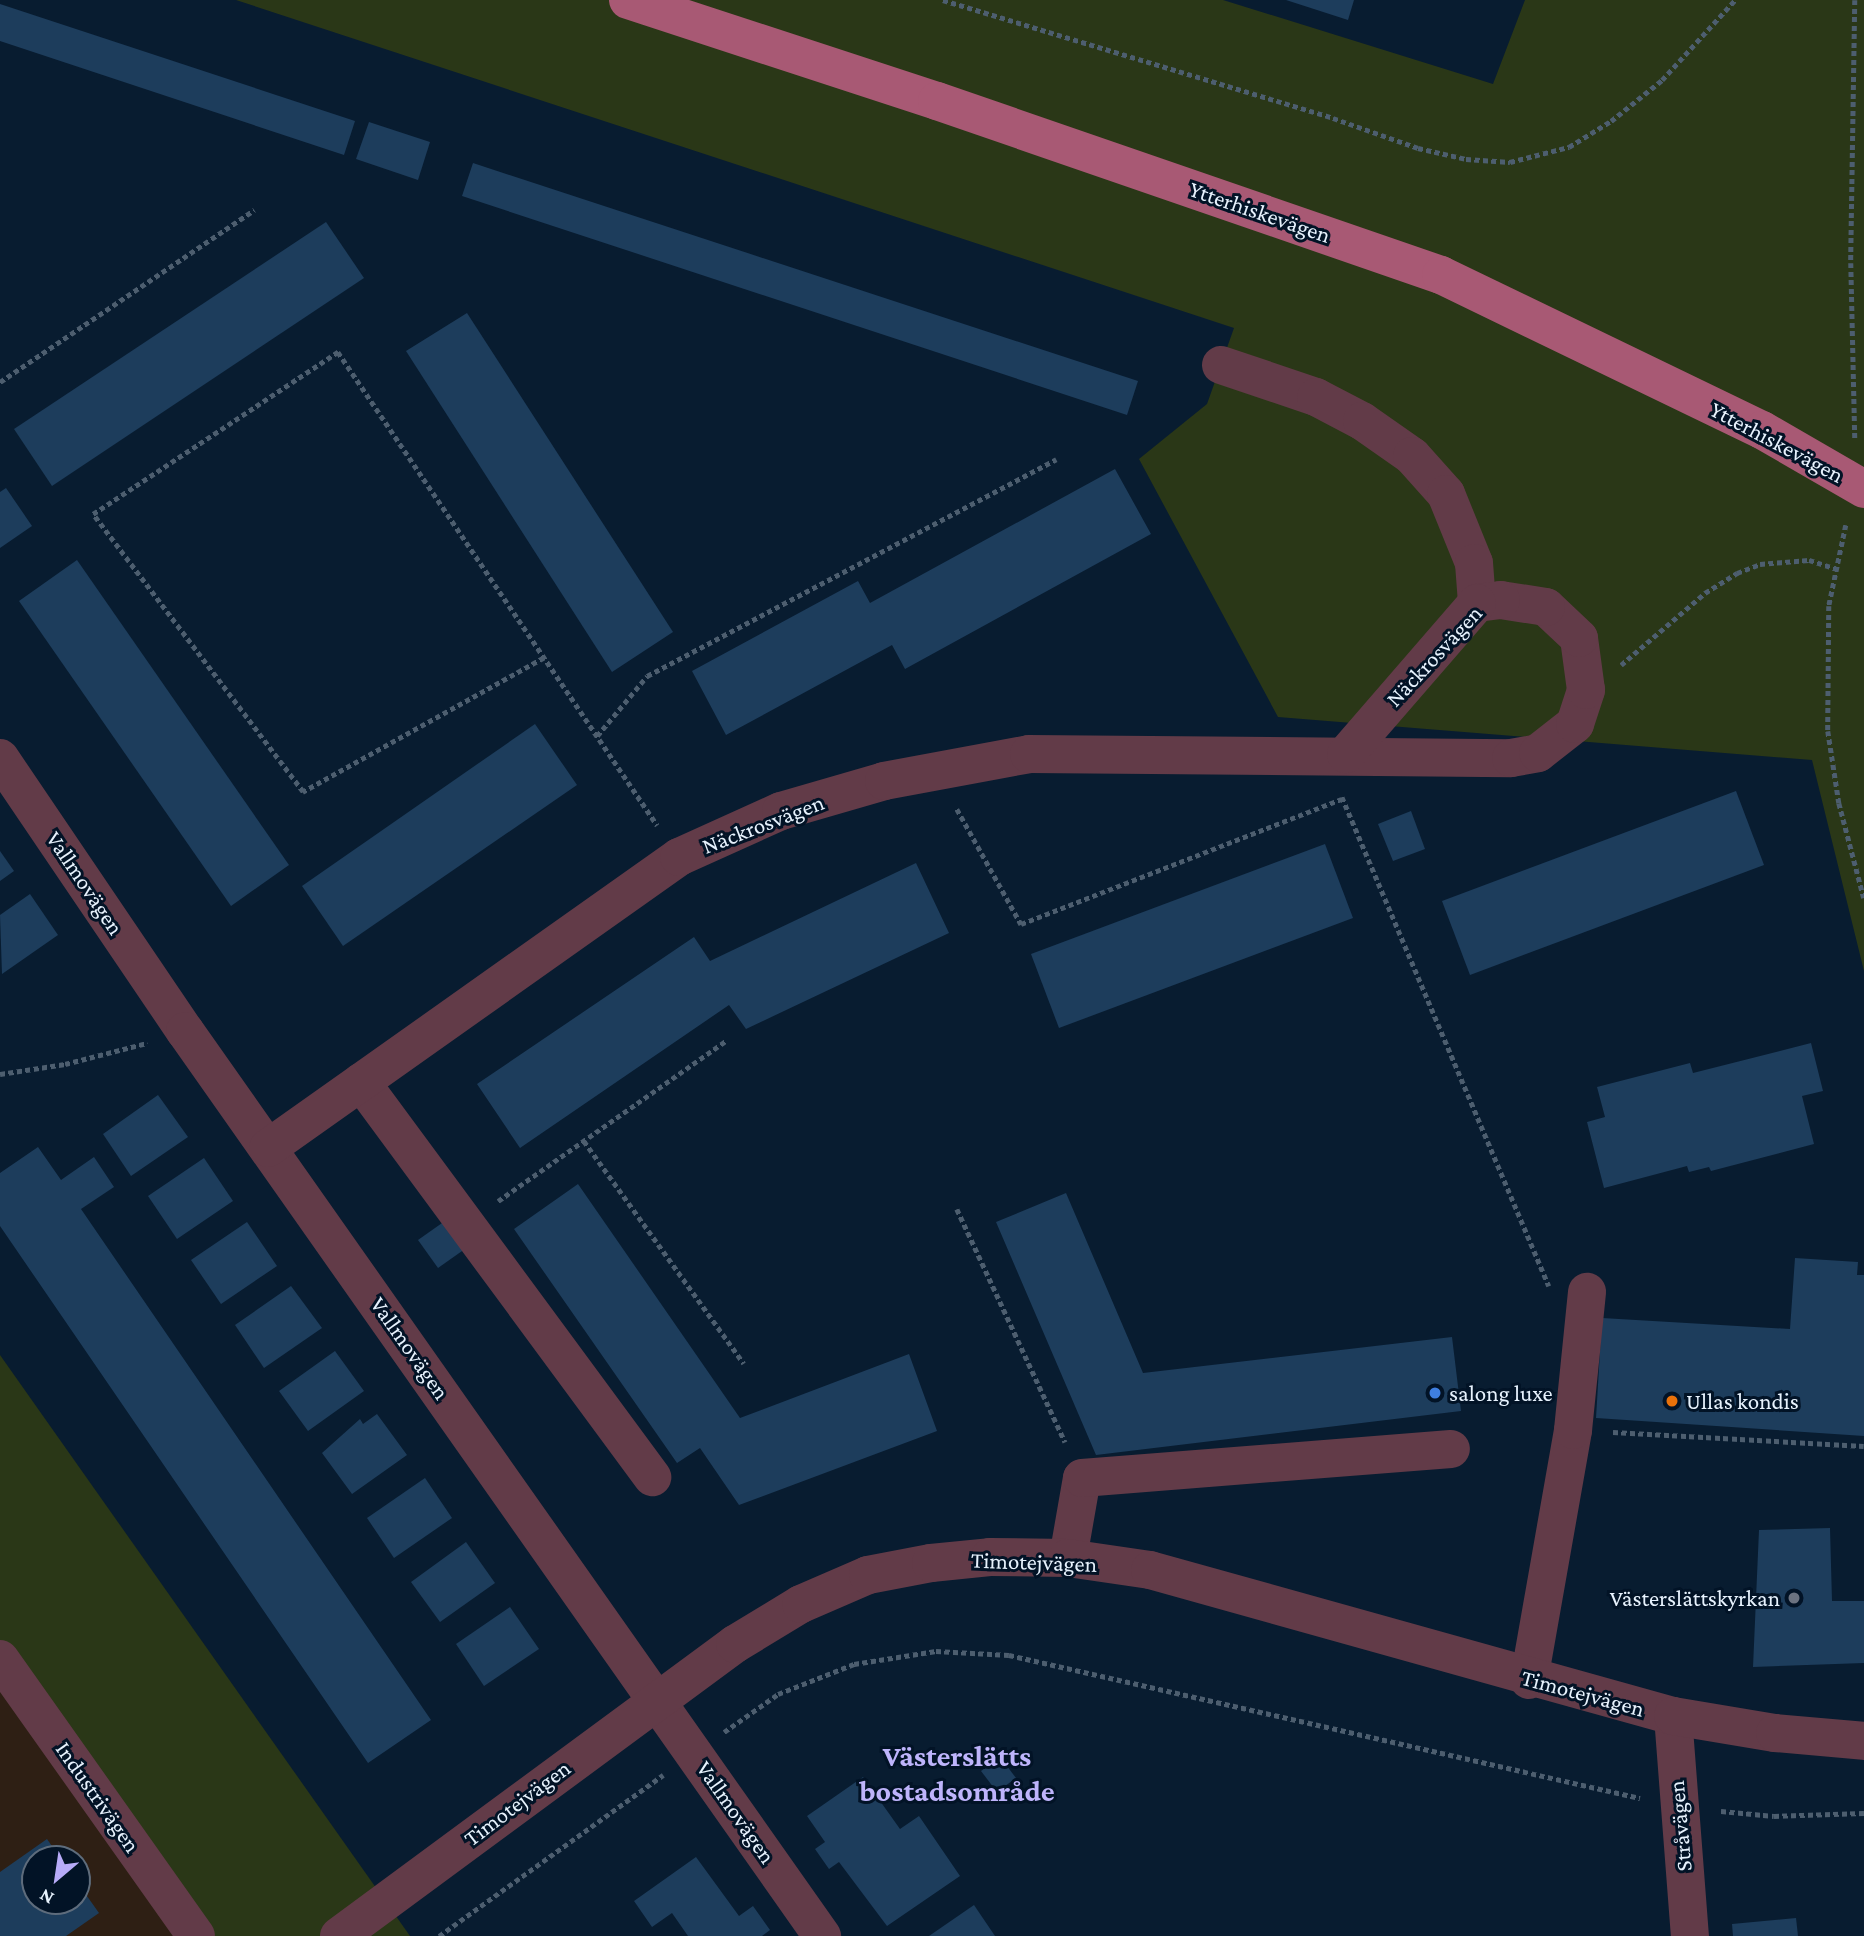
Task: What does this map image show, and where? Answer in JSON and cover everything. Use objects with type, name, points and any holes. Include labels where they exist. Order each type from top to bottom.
[{"type":"main road","name":"Ytterhiskevägen","points":[[628,0],[950,105],[1441,275],[1762,430],[1864,489]]},
{"type":"street","points":[[1221,365],[1316,397],[1362,421],[1412,456],[1446,494],[1474,563],[1477,603]]},
{"type":"street","name":"Näckrosvägen","points":[[268,1148],[679,857],[781,811],[936,771],[1029,754],[1346,754],[1511,758],[1538,753],[1575,724],[1586,690],[1579,638],[1546,607],[1501,600],[1477,603],[1346,754]]},
{"type":"street","name":"Vallmovägen","points":[[0,758],[185,1031],[658,1698],[822,1936]]},
{"type":"street","points":[[361,1082],[652,1477]]},
{"type":"street","points":[[1530,1680],[1573,1430],[1587,1292]]},
{"type":"street","points":[[1068,1558],[1082,1478],[1451,1449]]},
{"type":"street","name":"Timotejvägen","points":[[339,1936],[658,1698],[801,1604],[868,1575],[990,1557],[1068,1558],[1150,1570],[1530,1680],[1673,1716],[1775,1733],[1864,1741]]},
{"type":"street","name":"Industrivägen","points":[[0,1659],[196,1936]]},
{"type":"street","name":"Stråvägen","points":[[1673,1716],[1677,1807],[1690,1936]]},
{"type":"path","points":[[943,0],[1333,118],[1418,148],[1465,159],[1510,162],[1569,147],[1611,121],[1662,80],[1735,0]]},
{"type":"path","points":[[0,382],[254,210]]},
{"type":"path","points":[[544,658],[303,792],[93,514],[338,352],[679,857]]},
{"type":"path","points":[[597,736],[647,676],[1056,458]]},
{"type":"path","points":[[1586,690],[1636,655],[1705,593],[1737,573],[1760,564],[1809,560],[1837,569]]},
{"type":"path","points":[[1346,754],[1341,799],[1545,1286],[1587,1292]]},
{"type":"path","points":[[936,771],[1021,924],[1341,799]]},
{"type":"path","points":[[0,1074],[65,1065],[185,1031]]},
{"type":"path","points":[[466,1224],[726,1041]]},
{"type":"path","points":[[584,1141],[744,1364]]},
{"type":"path","points":[[957,1209],[1082,1478]]},
{"type":"path","points":[[1573,1430],[1864,1446]]},
{"type":"path","points":[[439,1936],[778,1694],[854,1664],[936,1651],[1009,1655],[1677,1807],[1774,1816],[1864,1813]]},
{"type":"shaded area","points":[[0,1659],[196,1936],[0,1936]]},
{"type":"green space","points":[[236,0],[1223,0],[1493,84],[1525,0],[1864,0],[1864,971],[1812,760],[1278,717],[1139,459],[1207,404],[1234,328]]},
{"type":"green space","points":[[0,1355],[410,1936],[196,1936],[0,1659]]},
{"type":"building","points":[[1286,0],[1354,0],[1348,20]]},
{"type":"building","points":[[0,4],[355,121],[344,155],[0,41]]},
{"type":"building","points":[[369,122],[430,142],[418,180],[356,159]]},
{"type":"building","points":[[473,163],[1138,381],[1127,415],[462,196]]},
{"type":"building","points":[[326,222],[364,278],[52,486],[14,429]]},
{"type":"building","points":[[467,313],[673,632],[612,672],[406,351]]},
{"type":"building","points":[[1115,469],[1151,534],[905,669],[892,645],[726,735],[692,671],[858,581],[870,603]]},
{"type":"building","points":[[6,488],[32,526],[0,548],[0,492]]},
{"type":"building","points":[[77,560],[289,865],[231,906],[19,601]]},
{"type":"building","points":[[535,724],[577,785],[343,946],[302,886]]},
{"type":"building","points":[[1736,791],[1764,865],[1470,975],[1442,901]]},
{"type":"building","points":[[1411,811],[1425,849],[1393,861],[1378,824]]},
{"type":"building","points":[[1325,844],[1353,918],[1059,1028],[1031,954]]},
{"type":"building","points":[[0,851],[14,871],[0,881]]},
{"type":"building","points":[[916,863],[949,933],[746,1029],[729,1005],[520,1148],[477,1084],[694,937],[710,961]]},
{"type":"building","points":[[30,894],[58,935],[2,974],[0,915]]},
{"type":"building","points":[[1811,1043],[1823,1091],[1802,1096],[1814,1144],[1711,1171],[1709,1167],[1689,1172],[1687,1166],[1604,1188],[1587,1122],[1605,1117],[1597,1087],[1690,1063],[1693,1073]]},
{"type":"building","points":[[158,1095],[188,1137],[131,1176],[103,1134]]},
{"type":"building","points":[[38,1147],[61,1180],[94,1157],[114,1187],[81,1209],[431,1720],[368,1763],[0,1226],[0,1173]]},
{"type":"building","points":[[204,1158],[233,1201],[177,1239],[148,1196]]},
{"type":"building","points":[[578,1184],[740,1418],[909,1354],[937,1431],[739,1505],[700,1448],[677,1463],[514,1229]]},
{"type":"building","points":[[1066,1193],[1143,1373],[1452,1337],[1461,1411],[1096,1455],[996,1222]]},
{"type":"building","points":[[452,1216],[472,1244],[438,1268],[418,1240]]},
{"type":"building","points":[[247,1222],[277,1266],[221,1304],[191,1260]]},
{"type":"building","points":[[1795,1258],[1858,1262],[1857,1275],[1864,1275],[1864,1436],[1596,1418],[1602,1318],[1790,1329]]},
{"type":"building","points":[[291,1286],[322,1328],[264,1368],[235,1325]]},
{"type":"building","points":[[335,1351],[364,1391],[308,1431],[279,1391]]},
{"type":"building","points":[[377,1414],[407,1455],[352,1494],[322,1453],[360,1419],[363,1424]]},
{"type":"building","points":[[425,1478],[452,1518],[394,1558],[367,1518]]},
{"type":"building","name":"Västerslättskyrkan","points":[[1830,1528],[1832,1601],[1864,1601],[1864,1663],[1753,1667],[1759,1530]]},
{"type":"building","points":[[466,1542],[495,1583],[440,1622],[411,1582]]},
{"type":"building","points":[[510,1607],[539,1649],[484,1686],[456,1644]]},
{"type":"building","points":[[1000,1757],[1016,1778],[997,1792],[981,1771]]},
{"type":"building","points":[[863,1777],[900,1829],[919,1816],[960,1876],[887,1926],[839,1862],[829,1869],[815,1849],[825,1842],[807,1816]]},
{"type":"building","points":[[47,1839],[51,1845],[38,1845]]},
{"type":"building","points":[[21,1857],[21,1915],[91,1915],[91,1902],[99,1913],[66,1936],[0,1936],[0,1872]]},
{"type":"building","points":[[696,1857],[739,1916],[753,1906],[770,1930],[762,1936],[688,1936],[672,1913],[652,1927],[634,1901]]},
{"type":"building","points":[[974,1905],[995,1936],[929,1936]]},
{"type":"building","points":[[1796,1918],[1798,1936],[1733,1936],[1732,1924]]},
{"type":"place","name":"salong luxe","points":[[1435,1393]]},
{"type":"place","name":"Ullas kondis","points":[[1672,1401]]},
{"type":"place","name":"Västerslättskyrkan","points":[[1794,1598]]},
{"type":"district","name":"Västerslätts bostadsområde","points":[[957,1773]]}]
